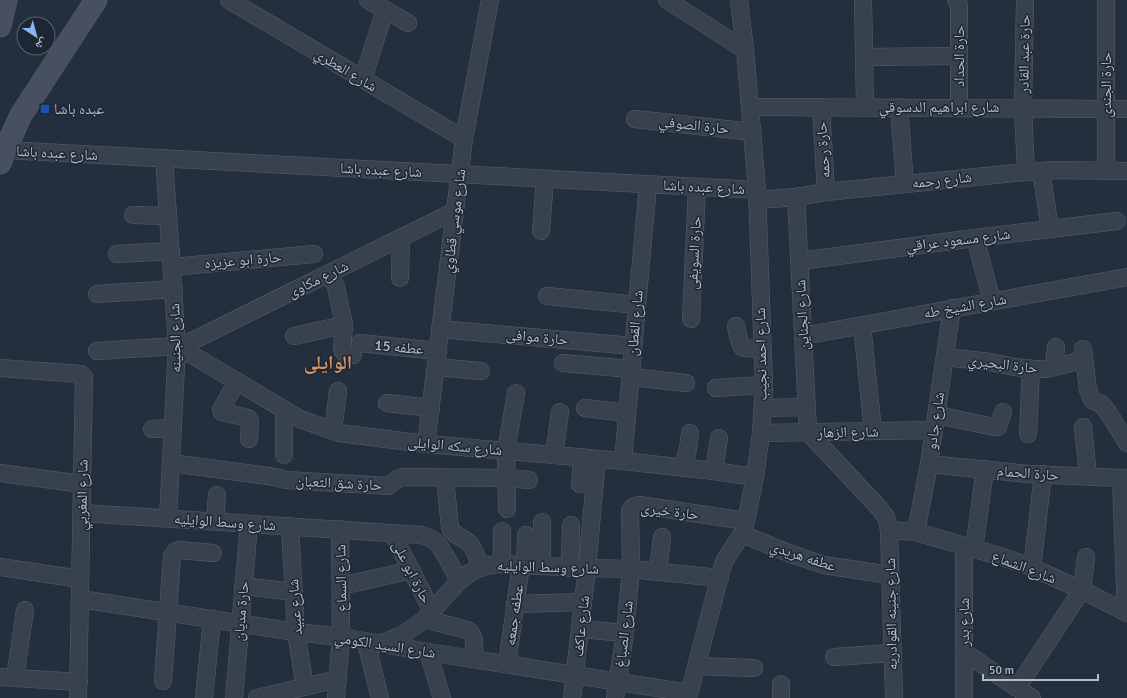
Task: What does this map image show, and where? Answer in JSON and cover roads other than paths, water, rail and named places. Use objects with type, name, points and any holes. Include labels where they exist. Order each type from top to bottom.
[{"type":"main road","points":[[0,26],[6,0]]},
{"type":"main road","points":[[1,159],[21,115],[96,0]]},
{"type":"street","name":"شارع العطري","points":[[229,0],[464,139]]},
{"type":"street","points":[[368,0],[408,23]]},
{"type":"street","name":"شارع موسي قطاوي","points":[[426,444],[464,139],[490,0]]},
{"type":"street","points":[[667,0],[746,50]]},
{"type":"street","name":"شارع احمد نجيب","points":[[689,695],[722,568],[744,527],[755,477],[763,408],[764,385],[757,195],[746,50],[739,0]]},
{"type":"street","points":[[863,0],[865,107]]},
{"type":"street","name":"حارة عبد القادر","points":[[1025,0],[1023,108],[1033,171],[1050,229]]},
{"type":"street","name":"حارة الجندى","points":[[1106,0],[1106,171]]},
{"type":"street","name":"حارة الحداد","points":[[957,2],[959,108]]},
{"type":"street","points":[[363,79],[384,10]]},
{"type":"street","points":[[864,57],[959,56]]},
{"type":"street","name":"شارع ابراهيم الدسوقي","points":[[751,107],[1127,109]]},
{"type":"street","name":"حارة رحمه","points":[[821,107],[826,192]]},
{"type":"street","points":[[899,107],[904,184]]},
{"type":"street","name":"حارة الصوفي","points":[[635,119],[753,132]]},
{"type":"street","name":"شارع عبده باشا","points":[[1,159],[164,158],[697,187],[757,195]]},
{"type":"street","name":"شارع الجنينه","points":[[164,158],[179,346],[168,518]]},
{"type":"street","name":"شارع رحمه","points":[[757,195],[796,197],[826,192],[1033,171],[1127,171]]},
{"type":"street","points":[[541,231],[545,179]]},
{"type":"street","name":"شارع القطان","points":[[623,461],[648,184]]},
{"type":"street","name":"حارة السويفى","points":[[691,319],[697,187]]},
{"type":"street","name":"شارع الجناين","points":[[796,197],[808,432]]},
{"type":"street","name":"شارع مكاوى","points":[[179,346],[455,212]]},
{"type":"street","points":[[132,215],[168,216]]},
{"type":"street","name":"شارع مسعود عراقي","points":[[800,260],[1117,221]]},
{"type":"street","points":[[400,278],[401,238]]},
{"type":"street","points":[[975,238],[992,301]]},
{"type":"street","name":"حارة ابو عزيزه","points":[[117,254],[171,259],[314,254]]},
{"type":"street","points":[[294,336],[344,325],[336,287],[334,282],[327,275]]},
{"type":"street","name":"شارع الشيخ طه","points":[[803,336],[992,301],[1126,282]]},
{"type":"street","points":[[97,294],[174,289]]},
{"type":"street","points":[[547,296],[637,305]]},
{"type":"street","name":"شارع جادو","points":[[916,532],[929,464],[952,308]]},
{"type":"street","name":"عطفه 15","points":[[344,325],[342,349],[345,354],[357,349],[437,359],[481,371]]},
{"type":"street","points":[[862,325],[873,431]]},
{"type":"street","points":[[736,326],[740,345],[743,348],[762,349]]},
{"type":"street","name":"حارة موافى","points":[[440,329],[633,346]]},
{"type":"street","points":[[97,351],[179,346]]},
{"type":"street","name":"شارع سكه الوايلى","points":[[179,346],[300,419],[339,433],[426,444],[623,461],[755,477]]},
{"type":"street","points":[[1054,367],[1056,347]]},
{"type":"street","name":"حارة البحيري","points":[[945,357],[990,362],[1014,367],[1046,369],[1084,354],[1088,390],[1092,400],[1101,404],[1108,412],[1127,443]]},
{"type":"street","points":[[563,363],[686,383]]},
{"type":"street","name":"شارع المغربي","points":[[0,368],[81,374],[84,377],[78,690]]},
{"type":"street","points":[[1028,434],[1031,369]]},
{"type":"street","points":[[236,381],[220,416],[222,412],[250,419],[249,438]]},
{"type":"street","points":[[716,388],[764,385]]},
{"type":"street","points":[[333,431],[338,391]]},
{"type":"street","points":[[507,509],[506,451],[516,393]]},
{"type":"street","points":[[387,403],[431,408]]},
{"type":"street","points":[[763,408],[807,407]]},
{"type":"street","points":[[585,408],[627,413]]},
{"type":"street","points":[[284,409],[284,455]]},
{"type":"street","points":[[554,455],[560,412]]},
{"type":"street","name":"شارع الزهار","points":[[761,433],[873,431],[935,422],[994,428],[998,427],[1003,412]]},
{"type":"street","points":[[1083,427],[1088,476]]},
{"type":"street","points":[[152,429],[174,428]]},
{"type":"street","points":[[808,432],[880,509],[886,518],[889,530]]},
{"type":"street","points":[[682,468],[688,451],[690,433]]},
{"type":"street","points":[[714,471],[720,438]]},
{"type":"street","points":[[580,484],[589,458]]},
{"type":"street","name":"شارع عاكف","points":[[572,698],[583,602],[579,568],[589,458]]},
{"type":"street","name":"حارة شق الثعبان","points":[[171,463],[275,477],[294,481],[389,486],[397,479],[402,477],[507,478],[529,480]]},
{"type":"street","name":"حارة الحمام","points":[[929,464],[1043,474],[1124,478]]},
{"type":"street","name":"شارع بدر","points":[[964,698],[964,652],[969,548],[985,469]]},
{"type":"street","points":[[0,474],[82,484]]},
{"type":"street","points":[[1032,568],[1043,474]]},
{"type":"street","points":[[445,478],[450,528],[453,533],[465,539],[471,545],[481,568]]},
{"type":"street","points":[[1124,478],[1127,613]]},
{"type":"street","points":[[215,521],[217,495]]},
{"type":"street","name":"حارة خيرى","points":[[631,569],[630,511],[635,505],[744,527]]},
{"type":"street","name":"شارع وسط الوايليه","points":[[82,513],[421,535],[429,537],[440,547],[459,581]]},
{"type":"street","points":[[542,522],[542,566]]},
{"type":"street","name":"حارة مديان","points":[[234,698],[249,524]]},
{"type":"street","points":[[571,525],[579,568]]},
{"type":"street","name":"شارع عبيد","points":[[290,526],[296,632],[305,687]]},
{"type":"street","name":"عطفه هريدي","points":[[744,527],[791,554],[824,565],[890,576]]},
{"type":"street","name":"شارع السماع","points":[[336,698],[341,637],[340,529]]},
{"type":"street","name":"شارع الشماع","points":[[889,530],[916,532],[996,555],[1032,568],[1082,590],[1127,613]]},
{"type":"street","name":"شارع جنينه القوادريه","points":[[889,530],[894,698]]},
{"type":"street","points":[[502,531],[502,564]]},
{"type":"street","name":"حارة ابو على","points":[[392,533],[412,570],[428,615]]},
{"type":"street","points":[[523,565],[526,535]]},
{"type":"street","points":[[658,571],[662,537]]},
{"type":"street","points":[[163,681],[172,560],[174,554],[179,550],[213,553]]},
{"type":"street","points":[[1017,688],[1082,590],[1086,557]]},
{"type":"street","name":"شارع وسط الوايليه","points":[[371,639],[404,634],[428,615],[459,581],[470,572],[491,565],[502,564],[631,569],[720,578]]},
{"type":"street","name":"عطفه جمعه","points":[[507,664],[523,565]]},
{"type":"street","points":[[0,567],[80,579]]},
{"type":"street","name":"شارع الصباغ","points":[[616,690],[625,633],[631,569]]},
{"type":"street","points":[[341,586],[412,570]]},
{"type":"street","points":[[243,586],[294,592]]},
{"type":"street","name":"شارع السيد الكومي","points":[[80,599],[296,632],[371,639],[428,652],[575,675],[616,690],[689,695]]},
{"type":"street","points":[[516,604],[583,602]]},
{"type":"street","points":[[25,610],[8,677],[78,690]]},
{"type":"street","points":[[428,615],[472,632],[474,636],[474,659]]},
{"type":"street","points":[[204,698],[212,619]]},
{"type":"street","points":[[580,629],[625,633]]},
{"type":"street","points":[[371,639],[380,698]]},
{"type":"street","points":[[428,652],[442,698]]},
{"type":"street","points":[[964,652],[1032,698]]},
{"type":"street","points":[[834,657],[892,653]]},
{"type":"street","points":[[696,666],[754,668]]},
{"type":"street","points":[[257,698],[338,679]]},
{"type":"place","name":"عبده باشا","points":[[45,109]]},
{"type":"district","name":"الوايلى","points":[[328,362]]}]
